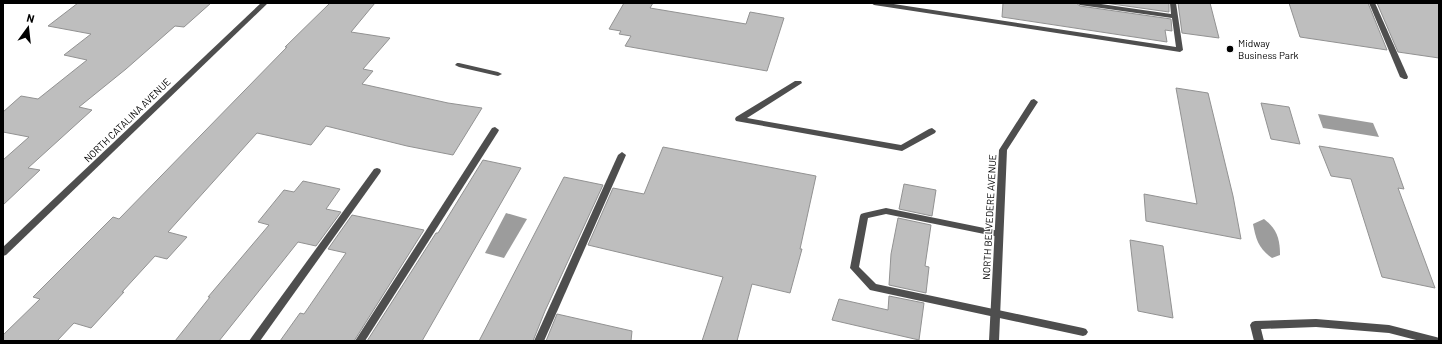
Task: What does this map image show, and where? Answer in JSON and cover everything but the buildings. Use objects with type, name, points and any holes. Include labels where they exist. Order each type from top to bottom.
[{"type":"street","name":"NORTH CATALINA AVENUE","points":[[3,252],[265,3]]},
{"type":"street","points":[[874,3],[1180,50],[1173,3]]},
{"type":"street","points":[[1080,3],[1176,17]]},
{"type":"street","points":[[1372,3],[1404,77]]},
{"type":"street","points":[[459,65],[498,74]]},
{"type":"street","points":[[798,83],[739,119],[902,148],[932,131]]},
{"type":"street","name":"NORTH BELVEDERE AVENUE","points":[[994,341],[1003,150],[1034,102]]},
{"type":"street","points":[[360,341],[495,130]]},
{"type":"street","points":[[539,341],[622,155]]},
{"type":"street","points":[[254,341],[377,171]]},
{"type":"street","points":[[999,234],[886,211],[864,216],[854,268],[873,287],[1083,332]]},
{"type":"street","points":[[1259,341],[1255,325],[1316,323],[1389,329],[1436,341]]},
{"type":"shaded area","points":[[1318,114],[1373,123],[1379,137],[1323,128]]},
{"type":"shaded area","points":[[506,213],[527,219],[504,258],[485,253]]},
{"type":"shaded area","points":[[1264,219],[1275,231],[1278,239],[1280,255],[1272,258],[1261,248],[1254,230],[1253,224]]},
{"type":"place","name":"Midway Business Park","points":[[1230,49]]}]
